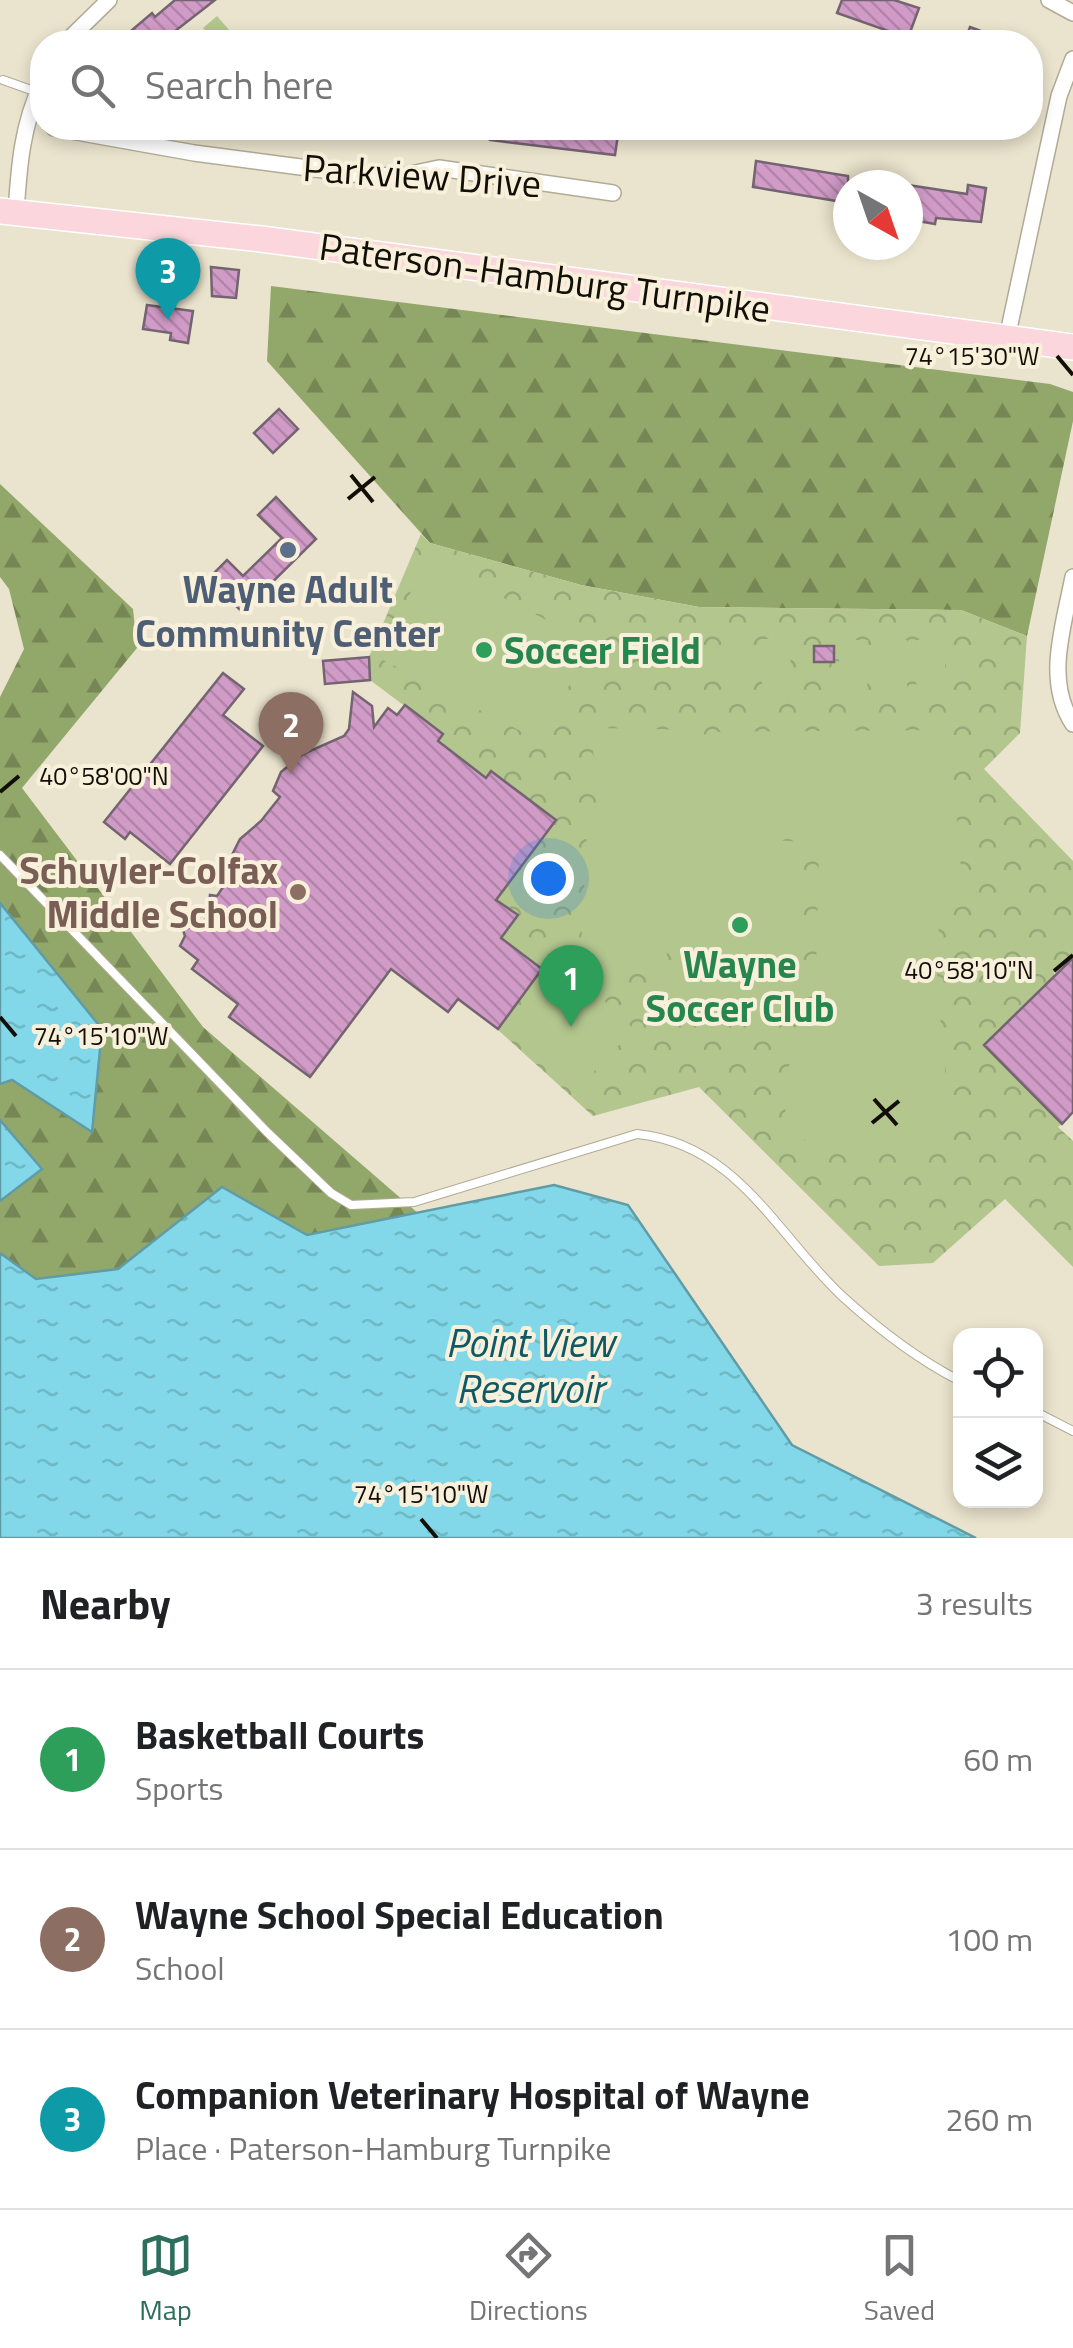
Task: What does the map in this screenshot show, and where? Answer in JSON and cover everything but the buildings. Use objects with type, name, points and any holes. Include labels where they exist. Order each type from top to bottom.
[{"type":"main road","name":"Paterson-Hamburg Turnpike","points":[[5,210],[646,288],[1073,347]]},
{"type":"street","points":[[78,30],[109,0]]},
{"type":"street","points":[[1049,0],[1073,13]]},
{"type":"street","points":[[1008,338],[1059,96],[1073,59]]},
{"type":"street","points":[[5,210],[20,152],[30,132]]},
{"type":"street","name":"Parkview Drive","points":[[121,140],[361,174],[401,176],[439,168],[614,193]]},
{"type":"street","points":[[1073,577],[1058,653],[1057,685],[1073,724]]},
{"type":"lane","points":[[4,80],[30,86]]},
{"type":"lane","points":[[0,855],[267,1132],[331,1194],[350,1205],[414,1202],[637,1134],[662,1136],[692,1147],[718,1165],[758,1199],[842,1296],[953,1376]]},
{"type":"lane","points":[[1043,1416],[1073,1431]]},
{"type":"green space","points":[[217,16],[229,30],[205,30]]},
{"type":"green space","points":[[271,286],[1050,384],[1073,392],[1073,421],[1027,636],[961,610],[699,607],[581,585],[430,543],[267,361]]},
{"type":"green space","points":[[0,484],[133,609],[137,648],[22,788],[203,1027],[419,1214],[307,1235],[222,1187],[118,1269],[36,1279],[0,1253],[0,1201],[42,1169],[0,1120],[0,1084],[102,1029],[0,903],[0,697],[24,649],[9,589],[0,577]]},
{"type":"green space","points":[[421,534],[430,543],[581,585],[699,607],[961,610],[1027,636],[1020,733],[984,769],[1073,861],[1073,955],[1054,973],[1062,1124],[1058,1127],[1073,1141],[1073,1267],[1005,1199],[933,1263],[879,1266],[699,1087],[593,1116],[497,1029],[542,969],[501,938],[517,915],[496,900],[556,820],[492,771],[486,778],[438,741],[442,734],[370,680],[369,657]]},
{"type":"green space","name":"Soccer Field","points":[[428,559],[591,643],[540,741],[377,657]]},
{"type":"green space","points":[[762,639],[791,639],[790,702],[762,701]]},
{"type":"green space","points":[[724,640],[753,640],[752,702],[723,702]]},
{"type":"green space","points":[[839,640],[868,640],[867,702],[839,702]]},
{"type":"green space","points":[[878,640],[907,640],[907,702],[878,702]]},
{"type":"green space","points":[[917,640],[945,640],[945,702],[916,702]]},
{"type":"green space","points":[[600,728],[697,730],[697,734],[712,735],[942,730],[950,737],[963,892],[940,897],[937,981],[951,1138],[943,1145],[787,1139],[784,1085],[797,1037],[820,1014],[815,1013],[819,849],[799,821],[780,821],[773,840],[805,842],[798,1012],[676,1008],[678,931],[668,933],[666,971],[580,967],[587,833],[600,833],[592,736]]},
{"type":"green space","points":[[565,964],[634,1029],[577,1090],[508,1024]]},
{"type":"water","points":[[0,903],[102,1029],[92,1132],[12,1080],[0,1084]]},
{"type":"water","points":[[0,1120],[42,1169],[0,1201]]},
{"type":"water","name":"Point View Reservoir","points":[[554,1185],[628,1205],[792,1445],[976,1538],[0,1538],[0,1253],[36,1279],[118,1269],[222,1187],[307,1235]]},
{"type":"place","name":"Companion Veterinary Hospital of Wayne","points":[[168,320]]},
{"type":"place","name":"Wayne Adult Community Center","points":[[288,550]]},
{"type":"place","name":"Soccer Field","points":[[484,650]]},
{"type":"place","name":"Wayne School Special Education","points":[[291,774]]},
{"type":"place","name":"Schuyler-Colfax Middle School","points":[[298,892]]},
{"type":"place","name":"Wayne Soccer Club","points":[[740,925]]},
{"type":"place","name":"Basketball Courts","points":[[571,1027]]}]
